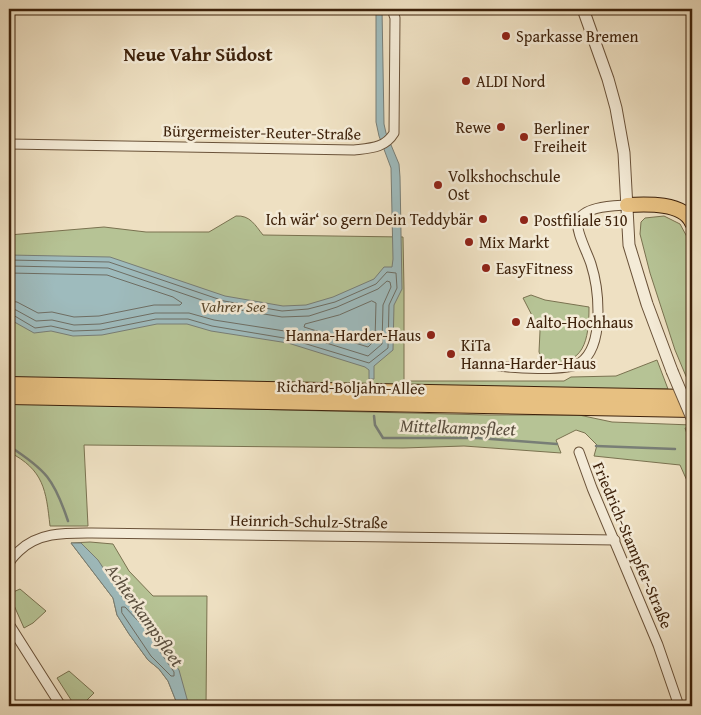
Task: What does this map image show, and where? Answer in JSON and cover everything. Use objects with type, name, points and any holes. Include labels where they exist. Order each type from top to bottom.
[{"type":"main road","points":[[627,205],[661,205],[679,210],[690,218],[692,223]]},
{"type":"main road","name":"Richard-Boljahn-Allee","points":[[9,384],[692,397]]},
{"type":"main road","name":"Richard-Boljahn-Allee","points":[[9,397],[692,410]]},
{"type":"street","name":"Bürgermeister-Reuter-Straße","points":[[9,144],[354,150],[382,146],[390,140],[394,133],[393,13],[400,9]]},
{"type":"street","points":[[583,9],[608,78],[616,108],[624,153],[629,245],[672,371],[692,418]]},
{"type":"street","points":[[493,365],[510,368],[554,369],[580,364],[589,354],[596,335],[598,305],[591,264],[578,228],[578,222],[590,210],[607,206],[627,205]]},
{"type":"street","name":"Friedrich-Stampfer-Straße","points":[[579,452],[592,488],[658,645],[679,706]]},
{"type":"street","name":"Heinrich-Schulz-Straße","points":[[9,561],[27,544],[51,534],[615,540]]},
{"type":"street","points":[[9,624],[61,706]]},
{"type":"green space","name":"Vahrer See","points":[[236,216],[249,219],[263,235],[403,237],[404,381],[564,381],[571,377],[616,376],[657,360],[668,389],[512,389],[9,377],[9,235],[104,227],[146,232],[209,232]]},
{"type":"green space","points":[[664,216],[680,224],[692,246],[692,381],[688,381],[675,350],[650,273],[640,234],[641,222],[645,218]]},
{"type":"green space","points":[[531,295],[545,300],[589,307],[586,340],[576,356],[557,362],[543,361],[539,352],[540,331],[523,298]]},
{"type":"green space","points":[[9,403],[488,415],[579,415],[612,422],[692,425],[692,428],[685,428],[692,448],[692,492],[680,465],[594,456],[597,445],[585,433],[576,430],[556,440],[561,453],[464,446],[403,448],[84,445],[88,526],[50,526],[47,502],[41,482],[30,466],[9,452]]},
{"type":"green space","points":[[71,543],[113,544],[129,571],[153,596],[207,596],[206,706],[178,706],[168,681],[159,669],[148,660],[129,634],[117,615],[113,598]]},
{"type":"green space","points":[[20,589],[46,611],[33,623],[24,628],[12,601],[11,593]]},
{"type":"green space","points":[[69,671],[94,693],[81,706],[75,706],[57,678]]},
{"type":"water","name":"Vahrer See","points":[[376,9],[382,9],[384,124],[399,164],[402,289],[394,305],[393,350],[374,366],[374,379],[369,379],[369,370],[365,367],[288,343],[211,331],[187,324],[157,324],[102,335],[73,336],[51,331],[34,333],[9,319],[9,255],[110,257],[225,296],[283,306],[306,305],[333,297],[374,279],[384,267],[392,267],[391,168],[376,122]]},
{"type":"water","points":[[71,543],[81,543],[98,560],[125,601],[136,609],[158,635],[165,650],[179,670],[189,706],[178,706],[168,681],[159,669],[148,660],[129,634],[117,615],[113,598]]},
{"type":"waterway","name":"Mittelkampsfleet","points":[[374,416],[375,425],[383,438],[478,438],[557,444]]},
{"type":"waterway","name":"Achterkampsfleet","points":[[9,446],[32,462],[47,477],[58,495],[68,521]]},
{"type":"waterway","name":"Mittelkampsfleet","points":[[596,446],[675,449]]},
{"type":"place","name":"Sparkasse Bremen","points":[[506,36]]},
{"type":"place","name":"ALDI Nord","points":[[466,81]]},
{"type":"place","name":"Rewe","points":[[501,127]]},
{"type":"place","name":"Berliner Freiheit","points":[[524,137]]},
{"type":"place","name":"Volkshochschule Ost","points":[[438,185]]},
{"type":"place","name":"Ich wär‘ so gern Dein Teddybär","points":[[483,219]]},
{"type":"place","name":"Postfiliale 510","points":[[524,220]]},
{"type":"place","name":"Mix Markt","points":[[469,242]]},
{"type":"place","name":"EasyFitness","points":[[486,268]]},
{"type":"place","name":"Aalto-Hochhaus","points":[[516,322]]},
{"type":"place","name":"Hanna-Harder-Haus","points":[[431,335]]},
{"type":"place","name":"KiTa Hanna-Harder-Haus","points":[[451,354]]},
{"type":"district","name":"Neue Vahr Südost","points":[[198,54]]}]
